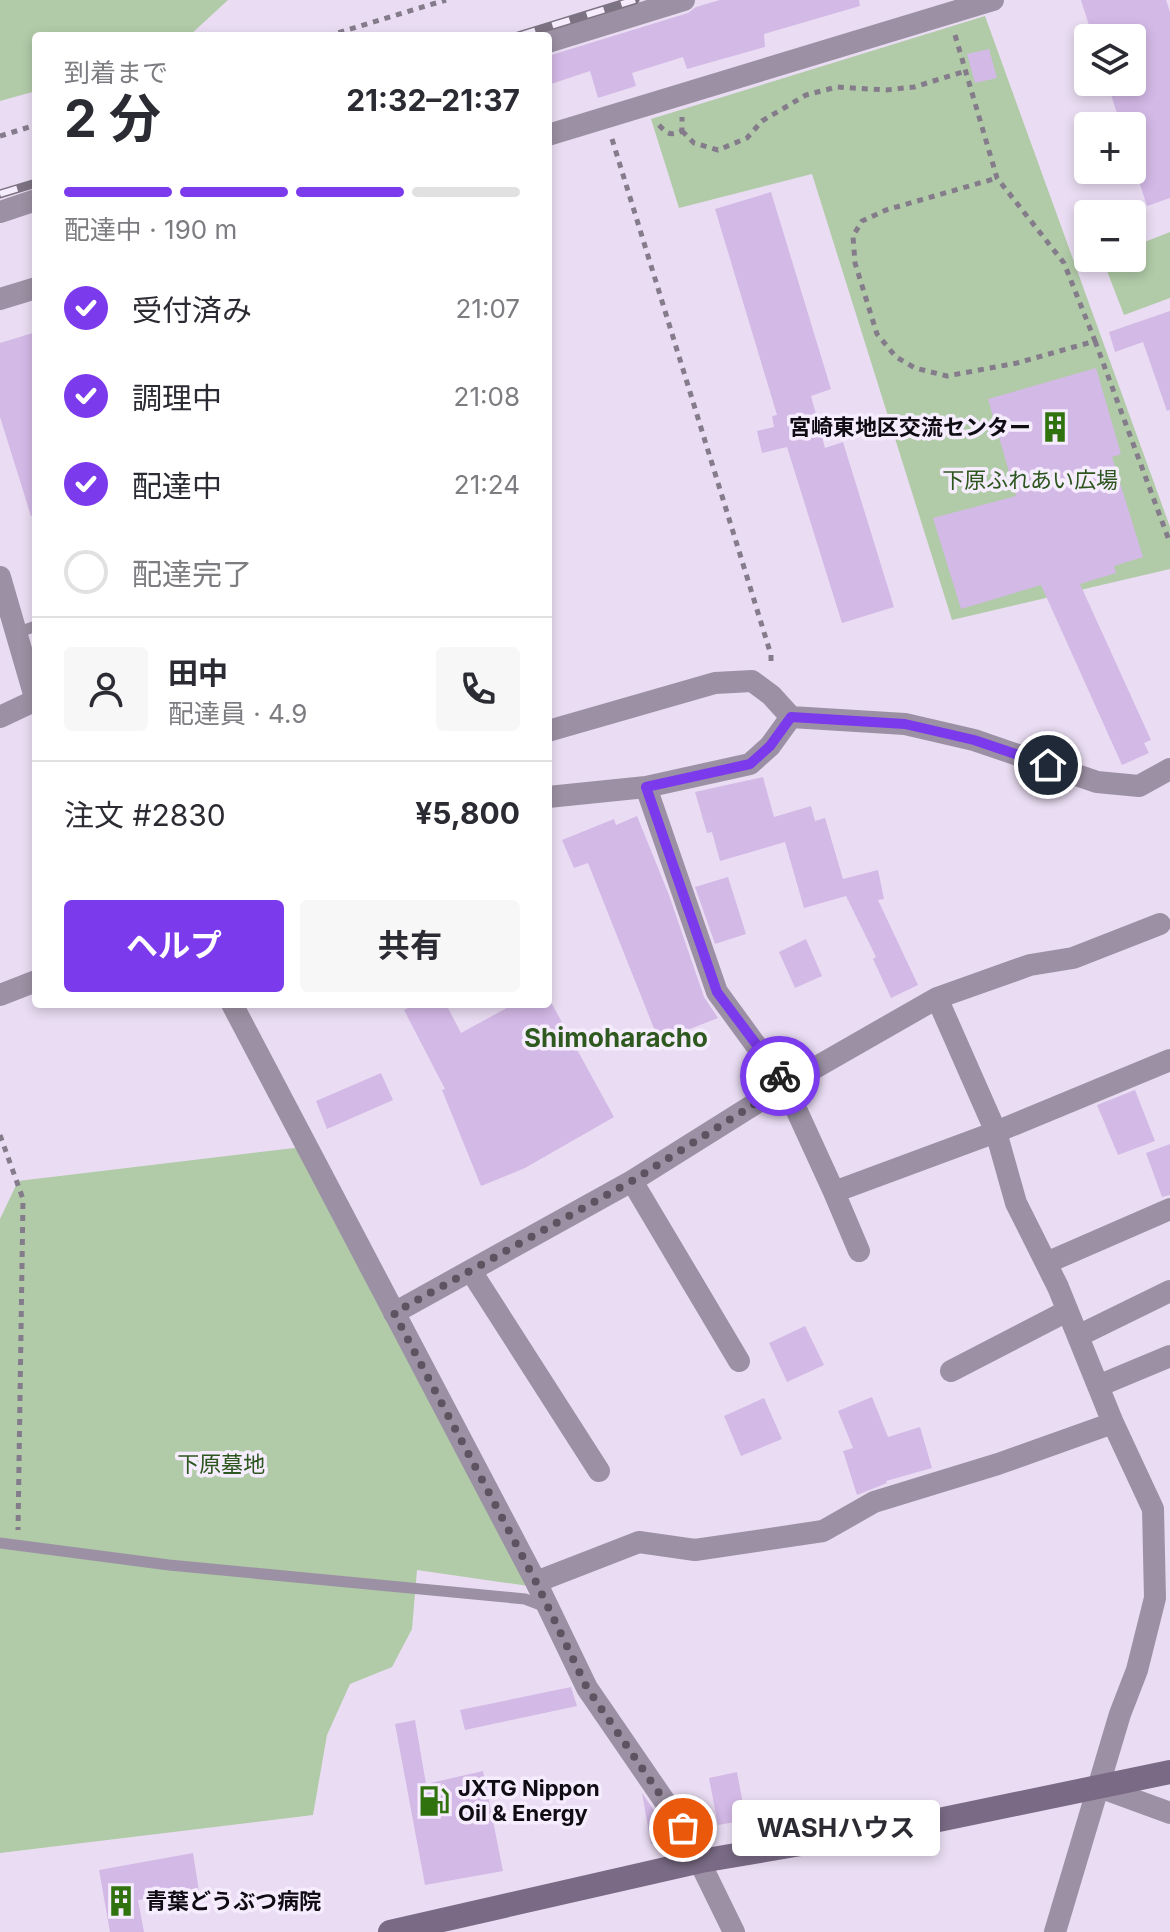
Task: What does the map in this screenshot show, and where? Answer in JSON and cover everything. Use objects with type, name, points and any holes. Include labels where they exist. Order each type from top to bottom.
[{"type":"street","points":[[552,41],[684,0]]},
{"type":"street","points":[[552,134],[993,0]]},
{"type":"street","points":[[0,212],[32,201]]},
{"type":"street","points":[[0,299],[32,289]]},
{"type":"street","points":[[0,577],[26,630],[18,705]]},
{"type":"street","points":[[552,730],[715,683],[752,681],[771,695],[791,717],[905,724],[974,740],[1097,782],[1139,786],[1170,769]]},
{"type":"street","points":[[552,797],[646,787],[750,764],[770,746],[791,717]]},
{"type":"street","points":[[646,787],[717,992],[785,1085],[859,1251]]},
{"type":"street","points":[[394,1313],[632,1181],[785,1085],[937,998],[1030,965],[1073,958],[1160,924]]},
{"type":"street","points":[[0,995],[32,983]]},
{"type":"street","points":[[937,998],[996,1132],[1016,1203],[1046,1263],[1113,1423],[1160,1498],[1153,1509],[1155,1598],[1159,1627],[1137,1670],[1120,1714],[1055,1932]]},
{"type":"street","points":[[234,1008],[536,1582],[587,1688],[683,1828],[734,1932]]},
{"type":"street","points":[[834,1192],[996,1132],[1170,1060]]},
{"type":"street","points":[[632,1181],[739,1361]]},
{"type":"street","points":[[1046,1263],[1170,1209]]},
{"type":"street","points":[[471,1271],[599,1471]]},
{"type":"street","points":[[1078,1336],[1170,1291]]},
{"type":"street","points":[[951,1371],[1067,1311]]},
{"type":"street","points":[[1098,1386],[1170,1356]]},
{"type":"street","points":[[536,1582],[639,1542],[695,1550],[823,1531],[874,1502],[998,1464],[1113,1423]]},
{"type":"street","points":[[390,1932],[701,1861],[929,1822],[1170,1772]]},
{"type":"street","points":[[1099,1787],[1170,1813]]},
{"type":"lane","points":[[0,1543],[169,1565],[525,1599],[550,1609]]},
{"type":"path","points":[[340,32],[446,0]]},
{"type":"path","points":[[953,26],[997,178],[1064,263],[1170,543]]},
{"type":"path","points":[[682,131],[694,143],[718,150],[747,138],[762,121],[806,95],[837,87],[886,90],[914,87],[969,70]]},
{"type":"path","points":[[679,110],[682,131]]},
{"type":"path","points":[[655,117],[667,134],[682,131]]},
{"type":"path","points":[[606,119],[771,655],[771,695]]},
{"type":"path","points":[[0,136],[32,126]]},
{"type":"path","points":[[997,178],[886,210],[862,221],[853,236],[855,263],[877,334],[896,357],[915,368],[947,376],[1017,363],[1095,341]]},
{"type":"path","points":[[0,1135],[23,1199],[18,1546]]},
{"type":"green space","points":[[0,0],[228,0],[193,32],[32,32],[32,92],[0,101]]},
{"type":"green space","name":"下原ふれあい広場","points":[[985,16],[1074,262],[1074,272],[1078,272],[1170,527],[1170,569],[952,620],[812,174],[679,208],[651,119]]},
{"type":"green space","points":[[1170,232],[1170,298],[1124,315],[1107,272],[1146,272],[1146,241]]},
{"type":"green space","name":"下原墓地","points":[[303,1147],[535,1587],[417,1570],[412,1629],[392,1667],[350,1684],[327,1735],[313,1815],[0,1853],[0,1219],[18,1181]]},
{"type":"building","points":[[720,0],[859,0],[860,6],[764,34],[765,47],[687,69],[683,57],[632,73],[636,86],[598,98],[590,71],[552,84],[552,55],[688,13],[696,7]]},
{"type":"building","points":[[1081,0],[1166,0],[1170,12],[1170,198],[1147,206],[1140,184],[1146,184],[1146,112],[1117,112],[1111,96],[1146,96],[1146,24],[1089,24]]},
{"type":"building","points":[[989,49],[997,78],[975,83],[967,54]]},
{"type":"building","points":[[771,192],[831,389],[811,396],[825,448],[843,442],[894,607],[842,623],[787,447],[762,453],[757,431],[774,427],[772,416],[777,415],[715,209]]},
{"type":"building","points":[[1170,311],[1170,410],[1167,411],[1143,342],[1115,352],[1109,332]]},
{"type":"building","points":[[32,333],[31,516],[0,417],[0,343]]},
{"type":"building","points":[[1096,368],[1121,454],[1112,457],[1143,557],[1114,566],[1116,573],[1080,584],[1151,740],[1144,743],[1149,753],[1122,765],[1041,585],[961,609],[933,518],[1016,496],[988,399]]},
{"type":"building","points":[[763,777],[774,817],[811,806],[815,821],[825,818],[843,879],[878,870],[884,899],[878,900],[918,985],[891,998],[873,959],[876,957],[846,896],[804,908],[785,842],[720,861],[712,832],[707,833],[695,792]]},
{"type":"building","points":[[637,816],[669,895],[704,997],[718,1018],[659,1041],[588,863],[574,868],[562,840],[614,819],[616,825]]},
{"type":"building","points":[[728,877],[746,934],[715,944],[695,887]]},
{"type":"building","points":[[806,939],[822,976],[795,988],[779,952]]},
{"type":"building","points":[[552,1004],[614,1117],[525,1168],[481,1186],[442,1090],[445,1089],[404,1010],[448,1008],[461,1033],[507,1008],[552,1008]]},
{"type":"building","points":[[381,1073],[393,1100],[327,1129],[316,1101]]},
{"type":"building","points":[[1135,1090],[1155,1141],[1118,1155],[1097,1105]]},
{"type":"building","points":[[1170,1144],[1170,1195],[1162,1197],[1146,1153]]},
{"type":"building","points":[[805,1326],[824,1365],[787,1382],[769,1343]]},
{"type":"building","points":[[872,1397],[888,1437],[920,1427],[932,1468],[886,1481],[857,1495],[843,1451],[853,1448],[838,1411]]},
{"type":"building","points":[[764,1398],[782,1439],[741,1456],[724,1416]]},
{"type":"building","points":[[571,1687],[577,1706],[465,1730],[460,1710]]},
{"type":"building","points":[[415,1720],[426,1784],[483,1771],[503,1871],[425,1885],[395,1724]]},
{"type":"building","points":[[737,1772],[746,1820],[718,1825],[709,1778]]},
{"type":"building","points":[[642,1793],[671,1835],[673,1840],[651,1844]]},
{"type":"building","points":[[193,1853],[199,1891],[138,1900],[144,1932],[110,1932],[99,1870]]},
{"type":"railway","points":[[531,32],[635,0]]},
{"type":"railway","points":[[0,194],[32,184]]},
{"type":"way so far","points":[[683,1828],[587,1688],[550,1609],[394,1313],[632,1181],[785,1085],[780,1076]]},
{"type":"place","name":"宮崎東地区交流センター","points":[[1055,427]]},
{"type":"place","name":"JXTG Nippon Oil & Energy","points":[[434,1801]]},
{"type":"place","name":"WASHハウス","points":[[683,1828]]},
{"type":"place","name":"青葉どうぶつ病院","points":[[121,1901]]},
{"type":"district","name":"Shimoharacho","points":[[616,1037]]},
{"type":"route","points":[[780,1076],[717,992],[646,787],[750,764],[770,746],[791,717],[905,724],[974,740],[1048,765]]}]
